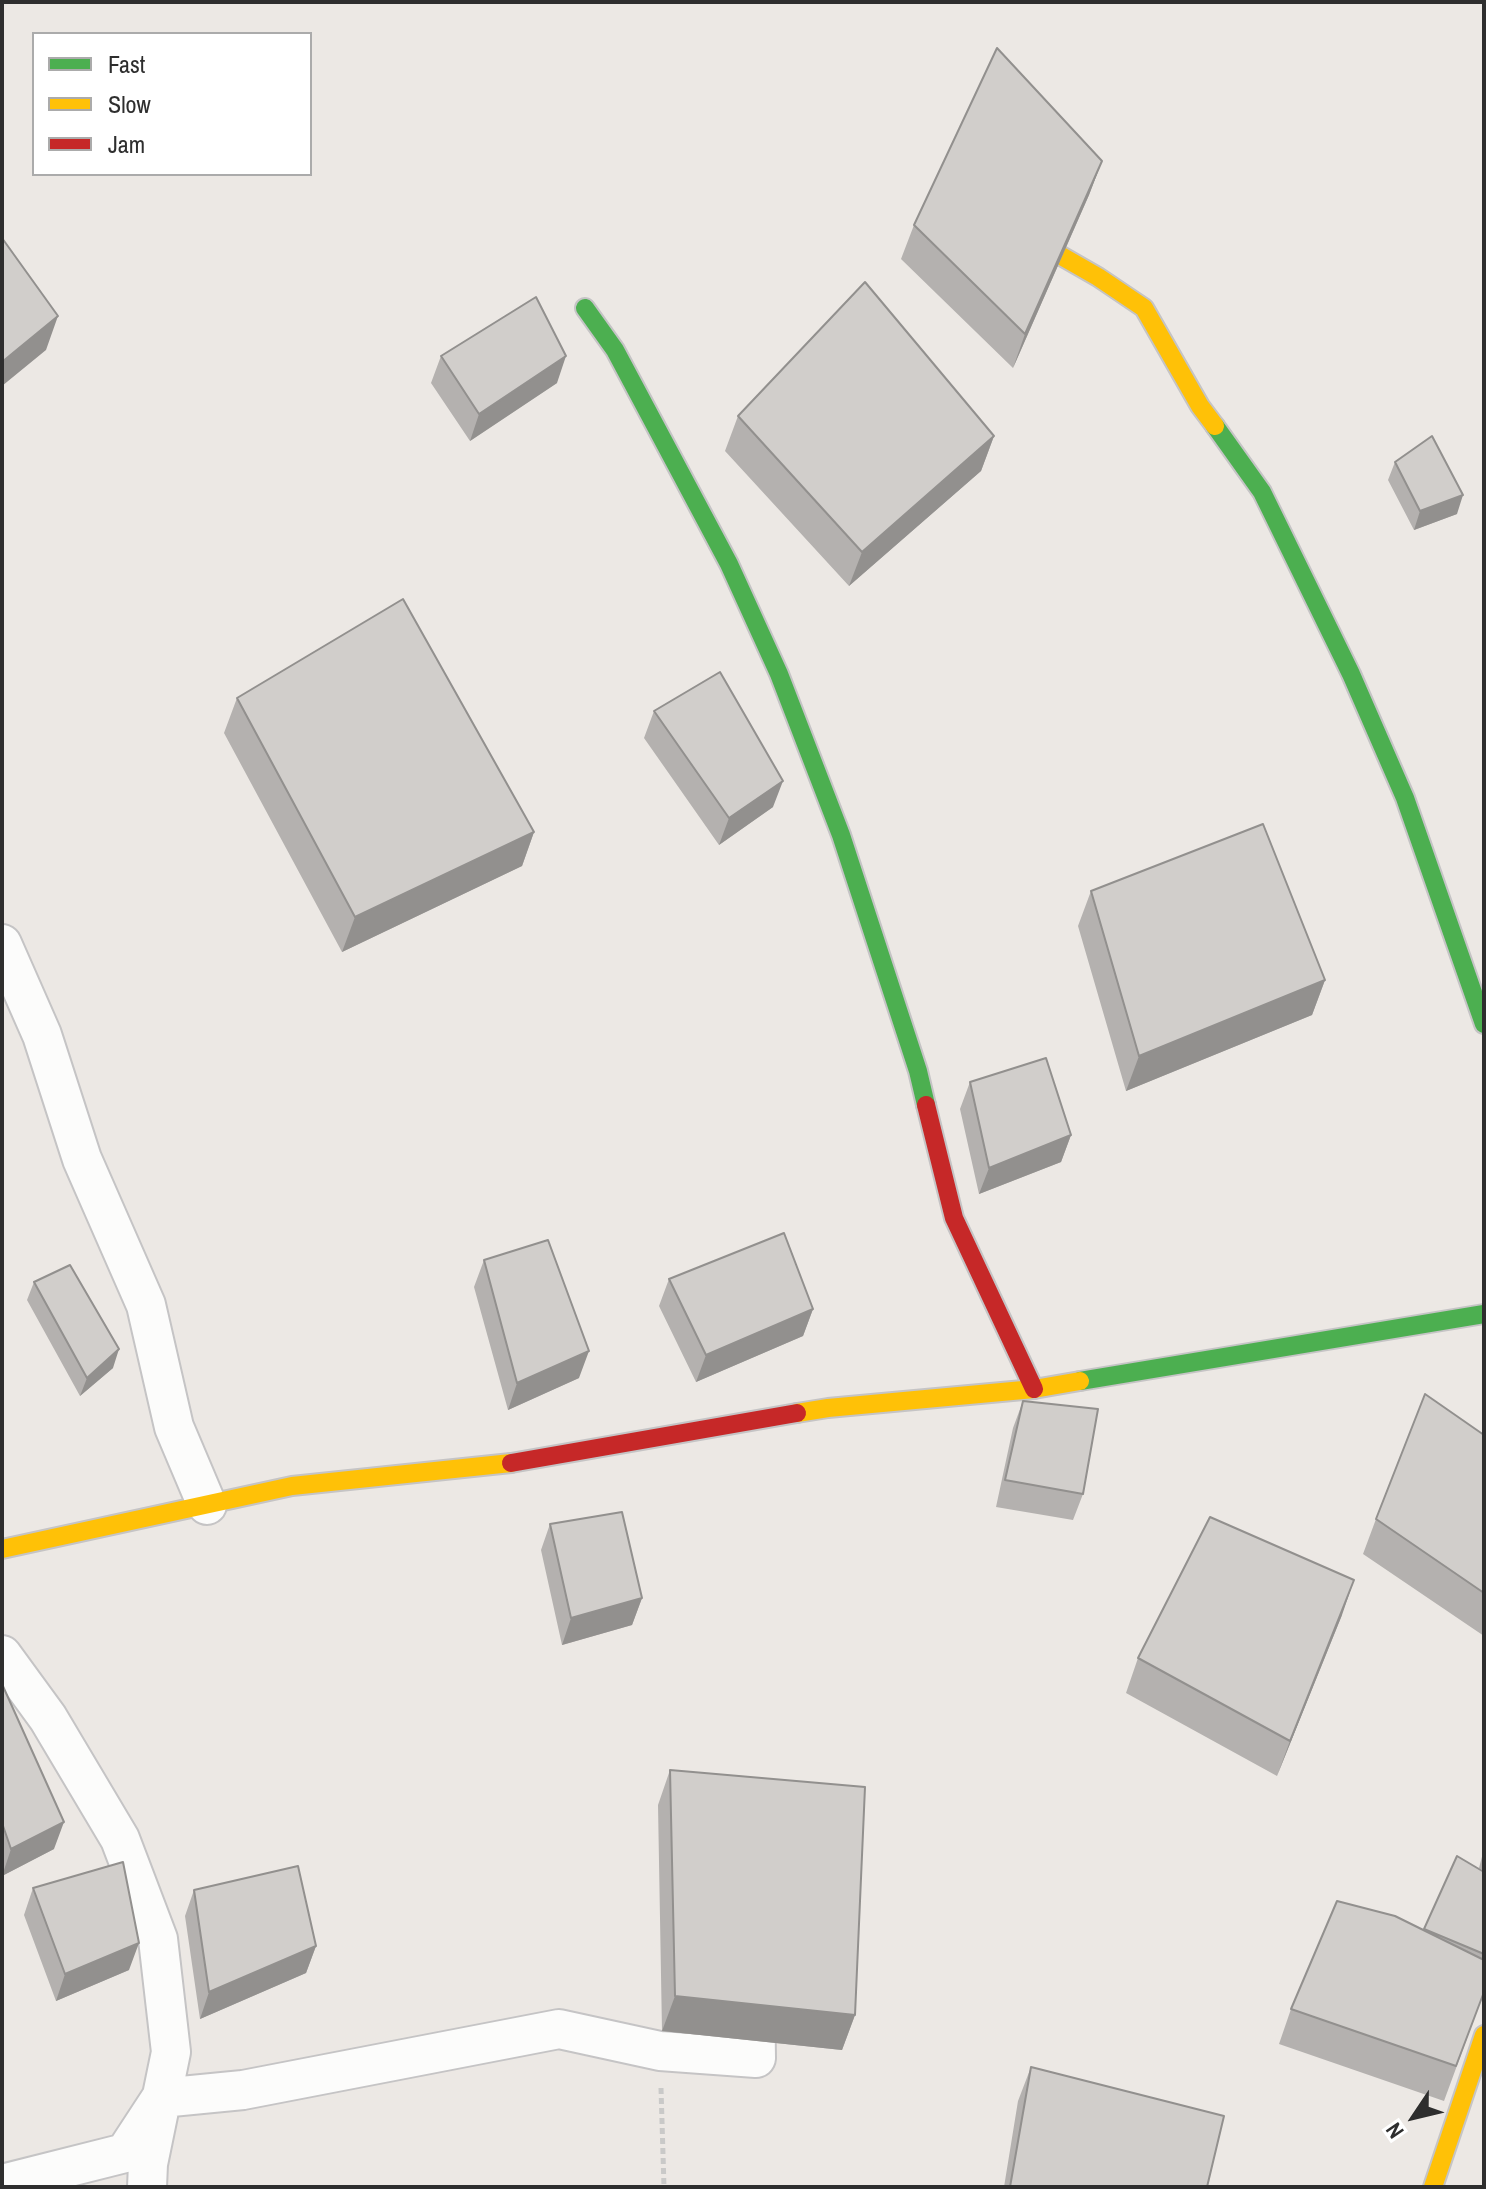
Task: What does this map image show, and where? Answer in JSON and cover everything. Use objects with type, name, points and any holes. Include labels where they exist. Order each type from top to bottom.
[{"type":"street","points":[[1023,234],[1098,277],[1144,308],[1200,406],[1262,492],[1351,674],[1405,798],[1484,1024]]},
{"type":"street","points":[[585,308],[615,350],[694,496],[779,674],[841,835],[918,1071],[954,1218],[1034,1389]]},
{"type":"street","points":[[2,944],[42,1035],[82,1159],[146,1305],[174,1427],[207,1505]]},
{"type":"street","points":[[2,1549],[292,1486],[517,1462],[828,1408],[1034,1389],[1484,1314]]},
{"type":"street","points":[[2,1655],[48,1718],[120,1839],[158,1939],[171,2052],[148,2164],[147,2187]]},
{"type":"street","points":[[161,2098],[243,2090],[559,2029],[660,2051],[756,2058],[755,1955]]},
{"type":"street","points":[[1433,2187],[1484,2035]]},
{"type":"street","points":[[2,2184],[125,2153],[161,2098]]},
{"type":"path","points":[[660,2051],[664,2187]]},
{"type":"building","points":[[997,48],[1102,161],[1025,334],[914,225]]},
{"type":"building","points":[[2,238],[58,316],[2,362]]},
{"type":"building","points":[[865,282],[994,436],[862,552],[738,416]]},
{"type":"building","points":[[536,297],[566,356],[479,414],[441,356]]},
{"type":"building","points":[[1432,436],[1463,495],[1420,511],[1395,462]]},
{"type":"building","points":[[403,599],[534,832],[355,917],[237,698]]},
{"type":"building","points":[[720,672],[783,781],[729,818],[654,711]]},
{"type":"building","points":[[1263,824],[1325,980],[1139,1056],[1091,891]]},
{"type":"building","points":[[1046,1058],[1071,1135],[989,1168],[970,1082]]},
{"type":"building","points":[[784,1233],[813,1309],[706,1355],[669,1279]]},
{"type":"building","points":[[548,1240],[589,1351],[517,1383],[484,1260]]},
{"type":"building","points":[[70,1265],[119,1349],[87,1378],[34,1282]]},
{"type":"building","points":[[1425,1394],[1484,1435],[1484,1593],[1376,1519]]},
{"type":"building","points":[[1023,1401],[1098,1409],[1083,1494],[1005,1480]]},
{"type":"building","points":[[622,1512],[642,1598],[571,1618],[550,1524]]},
{"type":"building","points":[[1210,1517],[1354,1580],[1290,1741],[1138,1658]]},
{"type":"building","points":[[2,1684],[64,1822],[11,1849],[2,1823]]},
{"type":"building","points":[[670,1770],[865,1787],[855,2015],[675,1996]]},
{"type":"building","points":[[1457,1856],[1484,1872],[1484,1954],[1424,1929]]},
{"type":"building","points":[[123,1862],[139,1943],[65,1974],[33,1888]]},
{"type":"building","points":[[298,1866],[316,1946],[209,1992],[194,1890]]},
{"type":"building","points":[[1337,1901],[1395,1916],[1484,1960],[1484,1992],[1456,2066],[1291,2009]]},
{"type":"building","points":[[1031,2067],[1224,2116],[1207,2187],[1010,2187]]},
{"type":"traffic: fast","points":[[585,308],[615,350],[729,564],[779,674],[841,835],[918,1071],[926,1105]]},
{"type":"traffic: fast","points":[[1215,426],[1262,492],[1351,674],[1405,798],[1484,1024]]},
{"type":"traffic: fast","points":[[1080,1381],[1484,1314]]},
{"type":"traffic: slow","points":[[1023,234],[1098,277],[1144,308],[1200,406],[1215,426]]},
{"type":"traffic: slow","points":[[797,1413],[1034,1389],[1080,1381]]},
{"type":"traffic: slow","points":[[2,1549],[292,1486],[511,1463]]},
{"type":"traffic: slow","points":[[1433,2187],[1484,2035]]},
{"type":"traffic: jam","points":[[926,1105],[954,1218],[1034,1389]]},
{"type":"traffic: jam","points":[[511,1463],[797,1413]]}]
